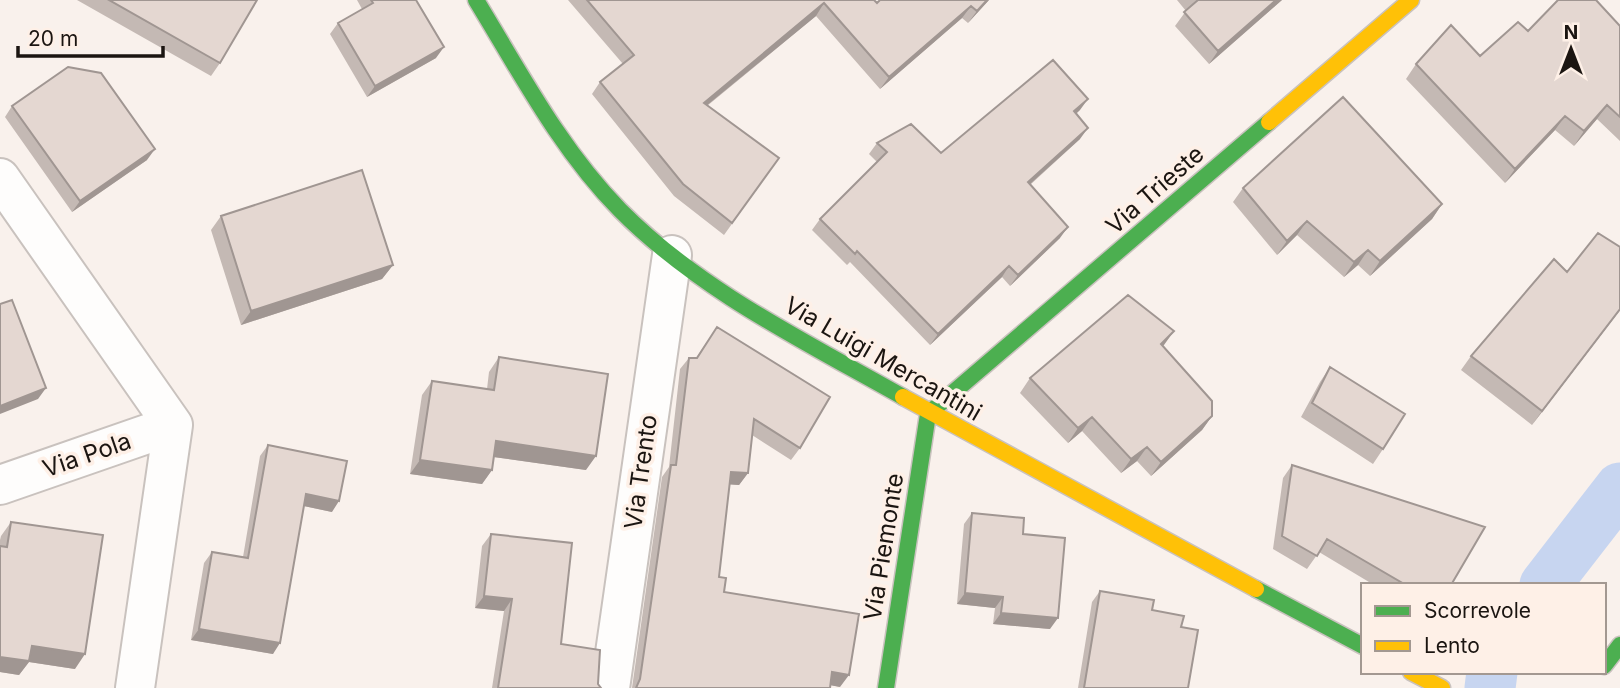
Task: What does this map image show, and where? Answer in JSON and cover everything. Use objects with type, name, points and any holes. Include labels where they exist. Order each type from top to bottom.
[{"type":"street","name":"Via Luigi Mercantini","points":[[475,0],[567,146],[619,209],[672,255],[747,305],[928,414],[1361,645]]},
{"type":"street","name":"Via Trieste","points":[[928,414],[1411,0]]},
{"type":"street","points":[[0,178],[173,425],[135,688]]},
{"type":"street","name":"Via Trento","points":[[610,688],[672,255]]},
{"type":"street","name":"Via Piemonte","points":[[886,688],[928,414]]},
{"type":"street","name":"Via Pola","points":[[0,485],[173,425]]},
{"type":"street","points":[[1606,663],[1620,645]]},
{"type":"building","points":[[109,0],[257,0],[220,63]]},
{"type":"building","points":[[371,0],[416,0],[444,47],[375,86],[338,23],[373,3]]},
{"type":"building","points":[[587,0],[874,0],[877,3],[880,0],[987,0],[977,11],[971,6],[889,77],[824,3],[704,103],[779,158],[732,223],[683,184],[600,82],[634,55]]},
{"type":"building","points":[[1198,0],[1276,0],[1218,51],[1184,12]]},
{"type":"building","points":[[1558,0],[1596,0],[1620,26],[1620,117],[1607,105],[1584,131],[1565,116],[1515,169],[1416,64],[1451,25],[1480,56],[1518,22],[1528,31]]},
{"type":"building","points":[[1053,60],[1088,99],[1074,111],[1088,128],[1028,182],[1068,227],[1018,275],[1009,266],[938,334],[857,251],[855,254],[820,219],[887,152],[877,143],[911,124],[941,153]]},
{"type":"building","points":[[68,67],[101,73],[155,149],[80,201],[12,106]]},
{"type":"building","points":[[1343,97],[1442,204],[1380,261],[1368,250],[1354,262],[1307,221],[1287,241],[1243,188]]},
{"type":"building","points":[[362,170],[393,265],[251,311],[221,216]]},
{"type":"building","points":[[1598,233],[1620,247],[1620,309],[1542,411],[1471,356],[1554,259],[1567,272]]},
{"type":"building","points":[[1128,295],[1174,331],[1161,344],[1212,401],[1212,416],[1161,462],[1147,447],[1131,459],[1092,417],[1078,428],[1030,378]]},
{"type":"building","points":[[12,300],[46,388],[0,406],[0,304]]},
{"type":"building","points":[[717,327],[830,397],[800,448],[754,419],[748,473],[731,472],[719,577],[726,578],[724,592],[859,614],[849,675],[832,672],[830,688],[636,688],[640,679],[671,465],[676,465],[689,358],[697,358]]},
{"type":"building","points":[[499,357],[608,374],[596,456],[496,441],[492,470],[420,460],[432,381],[494,390]]},
{"type":"building","points":[[1330,367],[1405,414],[1383,449],[1312,403]]},
{"type":"building","points":[[268,445],[347,461],[339,501],[306,494],[280,643],[199,629],[212,552],[248,558]]},
{"type":"building","points":[[1292,465],[1485,527],[1452,583],[1403,583],[1327,539],[1317,556],[1282,536]]},
{"type":"building","points":[[972,513],[1024,518],[1023,534],[1065,538],[1058,618],[1001,613],[1003,597],[965,593]]},
{"type":"building","points":[[11,522],[103,535],[85,654],[32,646],[29,661],[0,657],[0,546],[7,547]]},
{"type":"building","points":[[491,534],[572,543],[561,644],[600,650],[598,684],[601,688],[498,688],[512,599],[484,596]]},
{"type":"building","points":[[1100,591],[1154,600],[1152,610],[1184,616],[1181,627],[1198,630],[1188,688],[1084,688]]},
{"type":"waterway","points":[[1547,583],[1620,488]]},
{"type":"waterway","points":[[1490,688],[1492,674]]},
{"type":"traffic: fast","points":[[476,0],[542,109],[578,162],[620,210],[651,239],[719,290],[755,313],[903,397]]},
{"type":"traffic: fast","points":[[886,688],[928,414],[1269,122]]},
{"type":"traffic: fast","points":[[1256,589],[1361,645]]},
{"type":"traffic: fast","points":[[1606,663],[1620,645]]},
{"type":"traffic: slow","points":[[1269,122],[1411,0]]},
{"type":"traffic: slow","points":[[903,397],[1256,589]]},
{"type":"traffic: slow","points":[[1415,674],[1442,688]]}]
